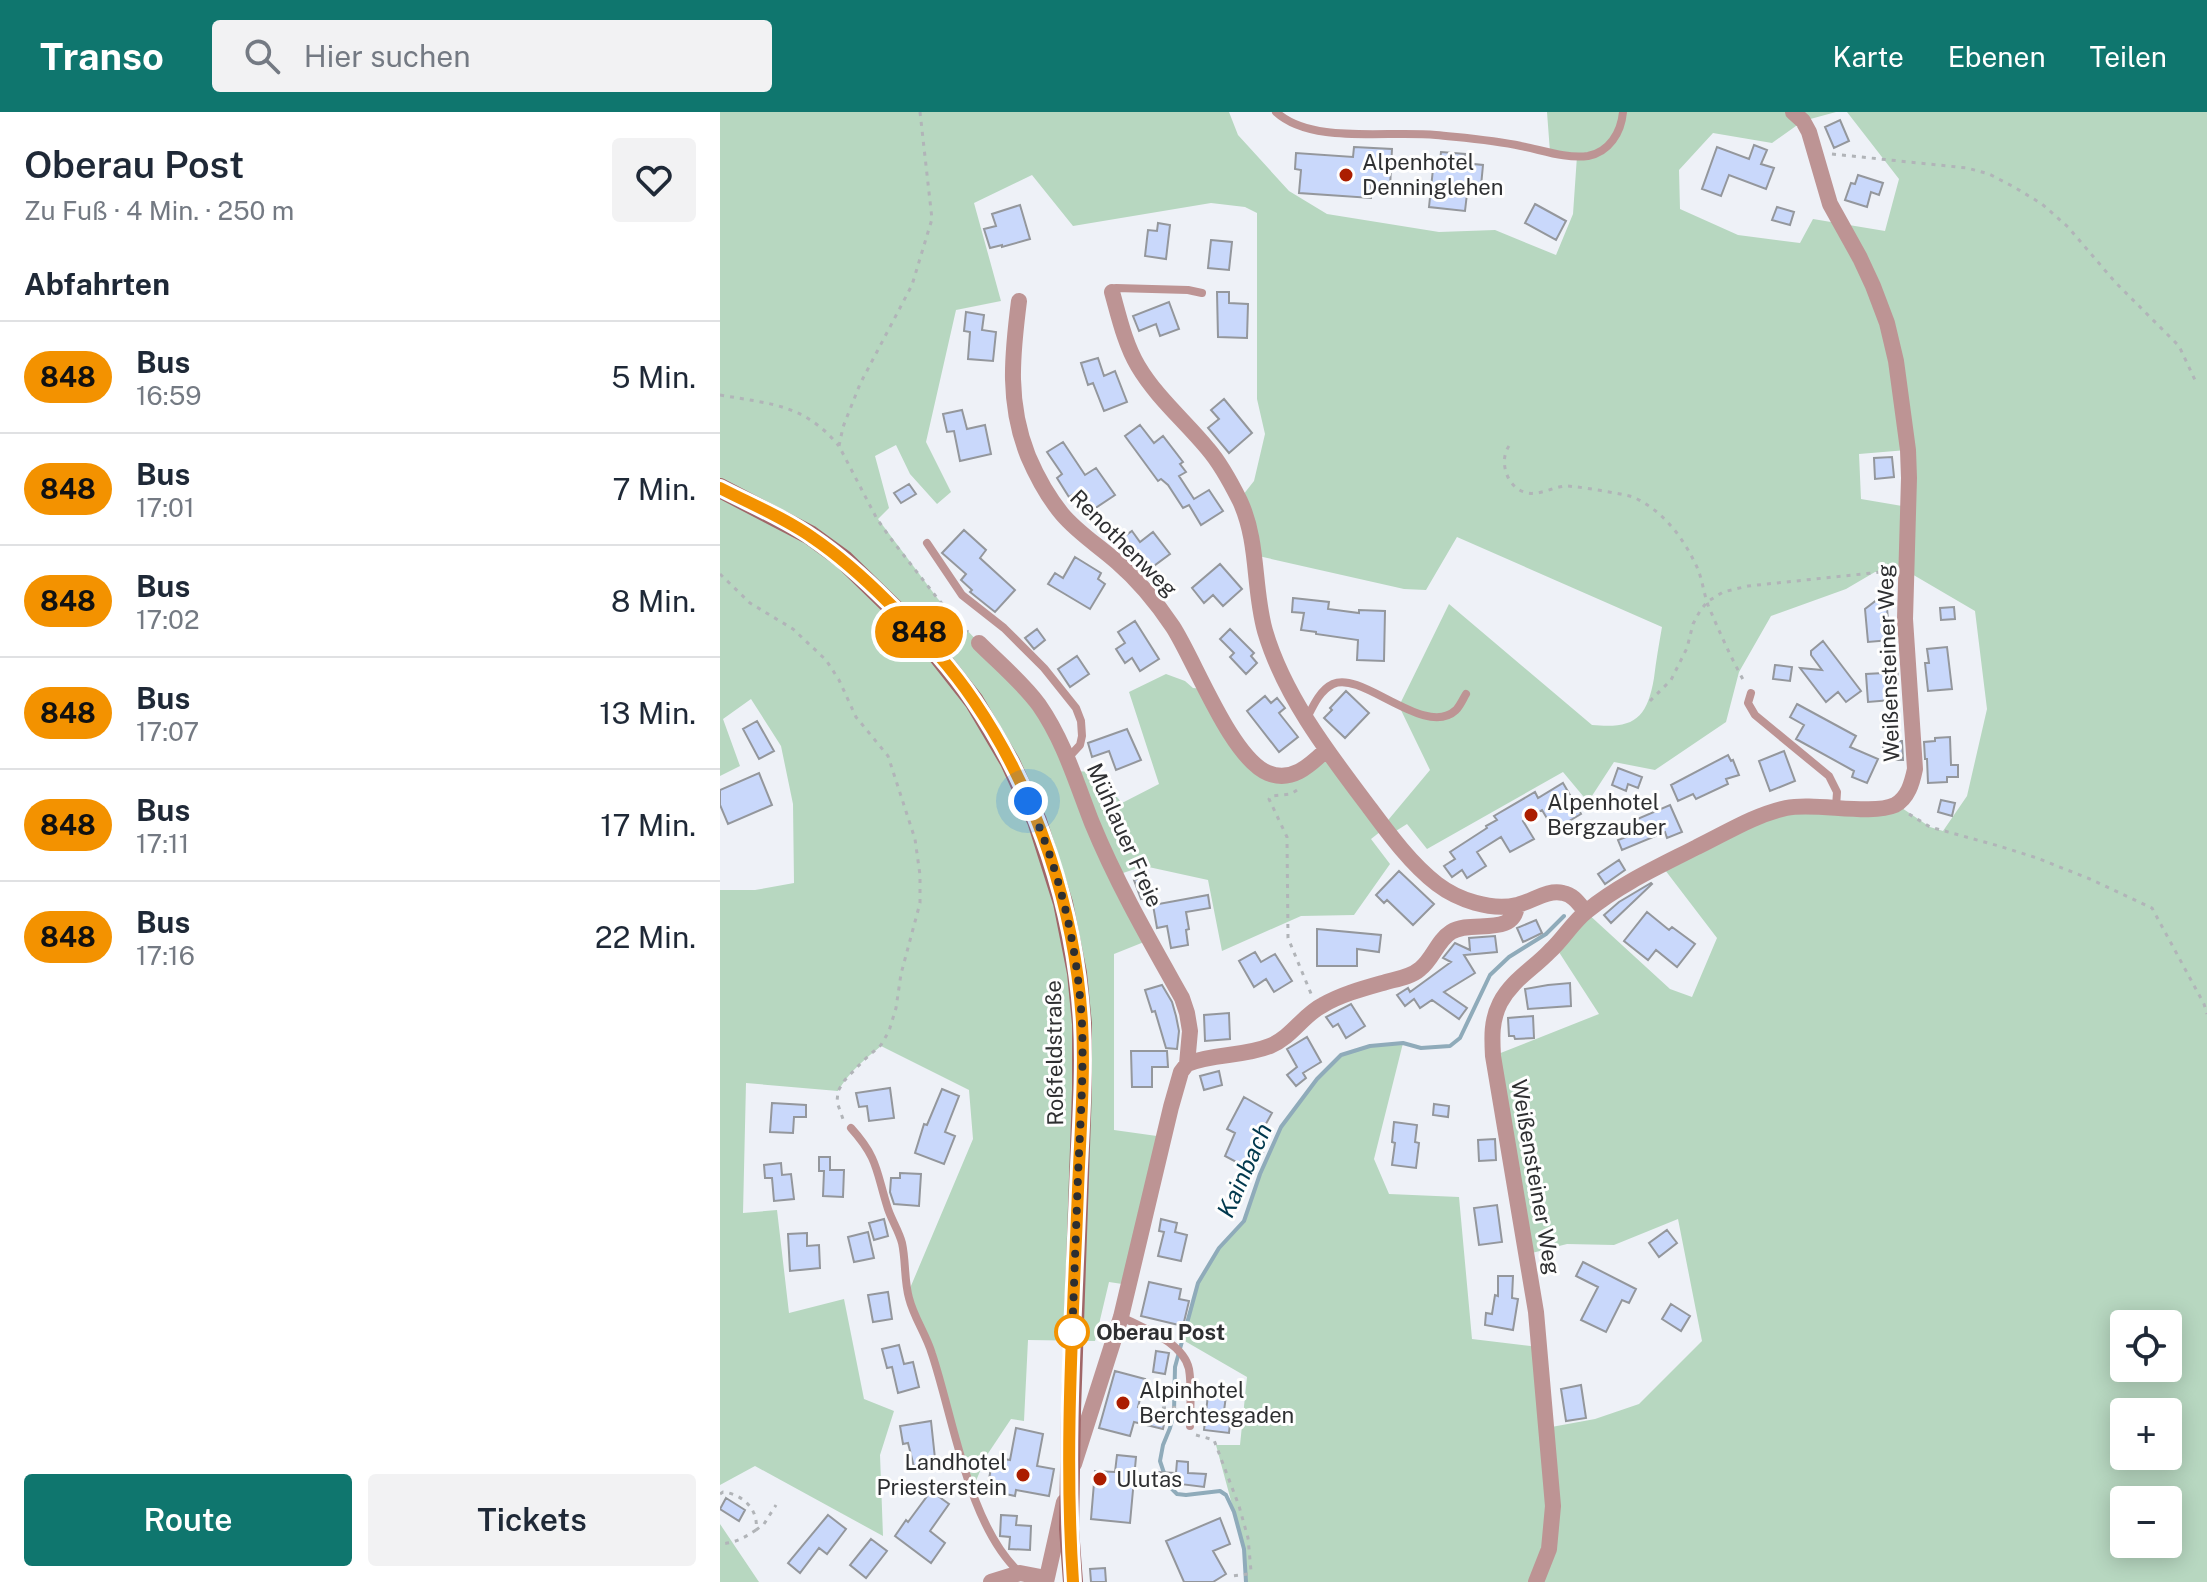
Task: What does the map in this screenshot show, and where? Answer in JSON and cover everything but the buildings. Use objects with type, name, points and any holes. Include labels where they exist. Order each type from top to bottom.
[{"type":"main road","name":"Roßfeldstraße","points":[[720,488],[810,535],[832,551],[926,640],[974,701],[1010,762],[1037,821],[1063,903],[1077,973],[1082,1024],[1072,1340],[1069,1529],[1073,1582]]},
{"type":"street","name":"Weißensteiner Weg","points":[[1536,1582],[1549,1549],[1553,1506],[1536,1312],[1493,1056],[1494,1019],[1508,990],[1520,977],[1550,952],[1586,912],[1620,888],[1748,821],[1784,809],[1797,806],[1874,808],[1896,804],[1908,792],[1915,769],[1905,619],[1908,450],[1896,361],[1878,298],[1830,204],[1809,132],[1793,112]]},
{"type":"street","points":[[1112,292],[1130,351],[1139,368],[1160,398],[1209,450],[1239,500],[1252,536],[1265,632],[1306,719],[1326,750],[1385,827],[1437,884],[1464,899],[1483,905],[1517,905],[1554,892],[1563,893],[1573,896],[1586,912]]},
{"type":"street","name":"Renothenweg","points":[[1019,301],[1012,366],[1015,411],[1029,457],[1049,496],[1063,516],[1120,564],[1155,601],[1174,629],[1224,724],[1254,764],[1268,773],[1283,776],[1303,770]]},
{"type":"street","name":"Mühlauer Freie","points":[[979,643],[1037,703],[1052,725],[1128,900],[1182,998],[1190,1031],[1187,1064],[1181,1072],[1171,1107],[1121,1317],[1071,1473]]},
{"type":"street","points":[[1303,770],[1326,750]]},
{"type":"street","points":[[1187,1064],[1201,1058],[1273,1045],[1290,1035],[1317,1008],[1421,969],[1449,933],[1457,928],[1510,922],[1516,915],[1517,905]]},
{"type":"street","name":"Roßfeldstraße","points":[[1045,1581],[1071,1473]]},
{"type":"street","points":[[991,1582],[1020,1573],[1045,1581]]},
{"type":"lane","points":[[1276,112],[1287,122],[1302,128],[1327,132],[1433,134],[1588,156],[1607,147],[1615,138],[1623,112]]},
{"type":"lane","points":[[1112,292],[1116,288],[1202,293]]},
{"type":"lane","points":[[927,543],[962,595],[1004,628],[1044,668],[1076,708],[1082,736],[1080,745],[1068,758]]},
{"type":"lane","points":[[1306,719],[1326,689],[1342,681],[1430,716],[1456,711],[1466,694]]},
{"type":"lane","points":[[1751,693],[1748,703],[1755,715],[1829,776],[1837,792],[1836,807]]},
{"type":"lane","points":[[851,1128],[866,1145],[879,1174],[889,1212],[902,1243],[911,1305],[931,1349],[972,1490],[995,1544],[1020,1573]]},
{"type":"lane","points":[[1121,1317],[1174,1345],[1183,1357],[1189,1367],[1190,1426]]},
{"type":"path","points":[[839,446],[860,384],[912,285],[932,219],[920,112]]},
{"type":"path","points":[[1817,153],[1967,168],[1989,174],[2042,204],[2068,227],[2115,282],[2179,346],[2195,380]]},
{"type":"path","points":[[720,395],[789,408],[811,418],[826,430],[839,446],[877,519],[891,539],[938,599],[979,643]]},
{"type":"path","points":[[1509,446],[1504,453],[1505,469],[1509,479],[1525,493],[1574,487],[1632,496],[1660,513],[1673,527],[1696,565],[1707,602],[1751,693]]},
{"type":"path","points":[[1650,701],[1671,680],[1687,648],[1693,624],[1707,602],[1723,592],[1748,586],[1905,570]]},
{"type":"path","points":[[720,574],[750,603],[793,629],[826,660],[856,717],[888,756],[915,839],[920,903],[889,1031],[881,1045],[854,1070],[838,1091],[841,1117],[851,1128]]},
{"type":"path","points":[[1303,770],[1306,775],[1303,786],[1291,794],[1271,796],[1269,799],[1287,837],[1288,938],[1317,1008]]},
{"type":"path","points":[[1896,804],[1930,827],[2037,858],[2152,908],[2207,1014]]},
{"type":"path","points":[[1162,1408],[1178,1407]]},
{"type":"path","points":[[1190,1426],[1196,1435],[1214,1440],[1239,1506],[1248,1538],[1251,1571],[1234,1576]]},
{"type":"path","points":[[1161,1484],[1169,1478]]},
{"type":"path","points":[[720,1494],[734,1493],[745,1501],[757,1521],[756,1530]]},
{"type":"path","points":[[720,1544],[733,1543],[756,1530],[764,1524],[776,1505]]},
{"type":"green space","points":[[720,112],[1229,112],[1238,135],[1289,191],[1327,214],[1439,232],[1495,230],[1556,255],[1573,214],[1577,156],[1550,152],[1547,112],[1836,112],[1803,121],[1772,143],[1713,133],[1679,170],[1680,209],[1738,235],[1800,243],[1813,219],[1885,231],[1899,179],[1847,112],[2207,112],[2207,1582],[1246,1582],[1244,1549],[1216,1445],[1240,1445],[1247,1377],[1183,1340],[1198,1283],[1219,1248],[1244,1221],[1281,1127],[1317,1079],[1341,1055],[1370,1046],[1403,1043],[1374,1159],[1389,1194],[1459,1197],[1472,1339],[1539,1347],[1546,1428],[1595,1419],[1639,1404],[1702,1341],[1678,1219],[1614,1245],[1567,1244],[1528,1254],[1493,1056],[1599,1014],[1555,946],[1586,912],[1670,989],[1692,997],[1717,938],[1662,866],[1767,814],[1896,804],[1930,827],[1943,831],[1967,796],[1987,709],[1975,611],[1905,570],[1875,572],[1846,589],[1771,616],[1739,672],[1726,722],[1655,770],[1614,762],[1588,802],[1563,772],[1427,849],[1407,824],[1391,834],[1385,828],[1371,839],[1390,864],[1354,915],[1301,916],[1222,951],[1208,880],[1144,866],[1117,875],[1149,940],[1114,954],[1114,1130],[1164,1137],[1129,1285],[1109,1282],[1095,1341],[1028,1340],[1024,1421],[1011,1419],[987,1455],[972,1490],[940,1378],[908,1293],[973,1139],[969,1090],[881,1046],[852,1072],[838,1091],[746,1083],[743,1213],[777,1210],[789,1313],[844,1299],[864,1399],[894,1411],[880,1455],[883,1536],[755,1466],[720,1485],[720,890],[755,890],[794,883],[793,804],[781,746],[751,699],[723,719],[740,766],[720,776]],"holes":[[[1032,175],[1073,226],[1211,203],[1245,207],[1257,213],[1257,399],[1265,434],[1254,481],[1239,500],[1254,555],[1404,589],[1426,590],[1457,537],[1662,627],[1651,692],[1642,712],[1628,723],[1592,725],[1449,604],[1399,706],[1430,770],[1384,825],[1326,750],[1283,776],[1243,750],[1206,689],[1193,688],[1185,681],[1166,674],[1129,692],[1159,784],[1122,803],[1096,772],[1073,771],[1009,672],[938,599],[878,519],[889,508],[875,456],[896,445],[910,474],[937,504],[951,492],[926,442],[956,310],[1001,301],[974,203]],[[1907,450],[1908,507],[1861,499],[1859,454]]]},
{"type":"green space","points":[[720,1524],[759,1582],[720,1582]]},
{"type":"waterway","name":"Kainbach","points":[[1246,1582],[1244,1549],[1226,1495],[1220,1491],[1177,1494],[1168,1485],[1160,1461],[1174,1412],[1175,1367],[1198,1283],[1219,1248],[1244,1221],[1281,1127],[1317,1079],[1341,1055],[1370,1046],[1403,1043],[1421,1048],[1450,1046],[1460,1038],[1490,975],[1509,957],[1546,934],[1564,916]]},
{"type":"bus line","name":"848","points":[[720,488],[827,547],[926,640],[974,701],[1010,762],[1046,848],[1063,903],[1077,973],[1082,1024],[1072,1340],[1069,1529],[1073,1582]]},
{"type":"place","name":"Alpenhotel Denninglehen","points":[[1346,175]]},
{"type":"place","name":"Alpenhotel Bergzauber","points":[[1531,815]]},
{"type":"place","name":"Oberau Post","points":[[1072,1332]]},
{"type":"place","name":"Alpinhotel Berchtesgaden","points":[[1123,1403]]},
{"type":"place","name":"Landhotel Priesterstein","points":[[1023,1475]]},
{"type":"place","name":"Ulutas","points":[[1100,1479]]},
{"type":"route","points":[[1028,801],[1063,903],[1077,973],[1082,1024],[1072,1340],[1072,1332]]}]
